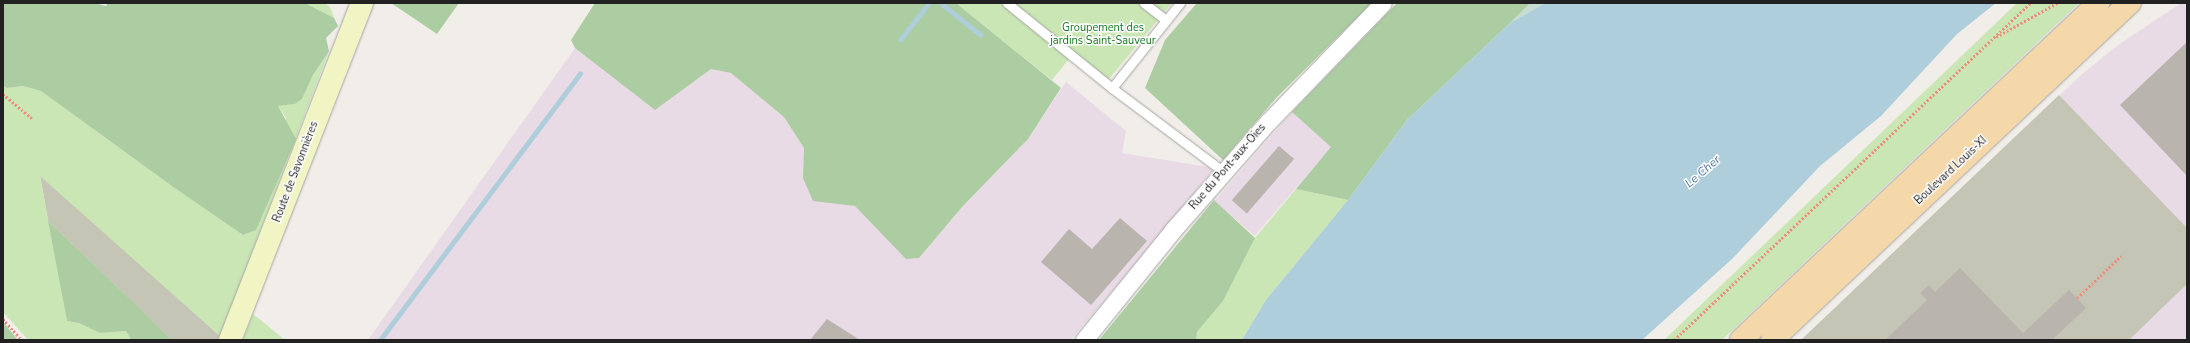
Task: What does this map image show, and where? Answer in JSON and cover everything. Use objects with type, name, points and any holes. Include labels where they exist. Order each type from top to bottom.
[{"type":"main road","name":"Route de Savonnières","points":[[230,340],[362,3]]},
{"type":"main road","name":"Boulevard Louis-XI","points":[[1741,340],[2098,3]]},
{"type":"main road","name":"Boulevard Louis-XI","points":[[1772,340],[2130,3]]},
{"type":"street","name":"Rue du Pont-aux-Oies","points":[[1084,340],[1173,230],[1224,172],[1290,98],[1383,3]]},
{"type":"lane","points":[[1007,3],[1112,88],[1224,172]]},
{"type":"lane","points":[[1144,3],[1166,20]]},
{"type":"lane","points":[[1112,88],[1180,3]]},
{"type":"path","points":[[1674,340],[2030,3]]},
{"type":"path","points":[[1992,40],[2057,3]]},
{"type":"path","points":[[3,94],[32,118]]},
{"type":"path","points":[[2077,298],[2121,256]]},
{"type":"path","points":[[3,319],[22,340]]},
{"type":"shaded area","points":[[1530,3],[1546,3],[1509,24]]},
{"type":"shaded area","points":[[2181,3],[2187,3],[2187,340],[1801,340],[2081,75],[2118,45]]},
{"type":"shaded area","points":[[575,48],[655,110],[711,69],[731,73],[784,117],[804,148],[803,178],[835,203],[855,206],[919,258],[962,207],[1028,139],[1066,82],[1126,131],[1122,153],[1215,168],[1071,340],[368,340]]},
{"type":"shaded area","points":[[2059,95],[2187,228],[2187,284],[2129,340],[1801,340]]},
{"type":"shaded area","points":[[1292,112],[1332,147],[1255,236],[1215,201]]},
{"type":"shaded area","points":[[40,175],[220,336],[218,340],[172,340],[48,221]]},
{"type":"green space","points":[[3,3],[94,3],[106,6],[108,3],[305,3],[334,18],[338,26],[326,38],[329,51],[313,75],[302,99],[295,104],[278,106],[296,139],[256,230],[243,235],[176,189],[41,91],[23,86],[7,88],[3,85]]},
{"type":"green space","points":[[305,3],[325,3],[330,7],[334,18]]},
{"type":"green space","points":[[391,3],[459,3],[437,34]]},
{"type":"green space","points":[[595,3],[956,3],[1061,88],[1028,139],[962,207],[919,258],[906,259],[855,206],[813,201],[803,178],[804,148],[784,117],[731,73],[711,69],[655,110],[575,48],[571,40]]},
{"type":"green space","name":"Groupement des jardins Saint-Sauveur","points":[[956,3],[1172,3],[1108,80],[1073,54],[1052,80]]},
{"type":"green space","points":[[1197,3],[1372,3],[1277,97],[1223,160],[1145,88],[1165,40]]},
{"type":"green space","points":[[1397,3],[1546,3],[1509,24],[1407,120],[1348,200],[1296,189],[1331,147],[1292,112]]},
{"type":"green space","points":[[2017,3],[2079,3],[1722,340],[1664,340]]},
{"type":"green space","points":[[329,51],[220,336],[40,176],[67,321],[79,323],[100,333],[126,331],[131,340],[28,340],[3,312],[3,85],[7,88],[23,86],[41,91],[176,189],[243,235],[256,230],[286,118],[278,106],[295,104],[302,99],[313,75]]},
{"type":"green space","points":[[1296,189],[1348,200],[1266,300],[1242,340],[1196,340],[1197,332],[1223,301],[1255,238]]},
{"type":"green space","points":[[1214,200],[1255,238],[1223,301],[1197,332],[1196,340],[1099,340]]},
{"type":"green space","points":[[48,221],[172,340],[131,340],[126,331],[100,333],[79,323],[67,321]]},
{"type":"green space","points":[[253,314],[285,340],[243,340]]},
{"type":"green space","points":[[3,322],[18,340],[3,340]]},
{"type":"water","name":"Le Cher","points":[[1546,3],[1996,3],[1957,34],[1881,116],[1820,166],[1732,259],[1642,340],[1242,340],[1266,300],[1348,200],[1407,120],[1509,24]]},
{"type":"building","points":[[2187,42],[2187,176],[2120,105]]},
{"type":"building","points":[[1279,146],[1294,159],[1247,213],[1232,200]]},
{"type":"building","points":[[1120,218],[1147,241],[1091,305],[1041,262],[1069,229],[1092,249]]},
{"type":"building","points":[[1960,268],[2023,333],[2069,290],[2086,308],[2052,340],[1885,340],[1927,300],[1920,293],[1929,285],[1935,292]]},
{"type":"building","points":[[827,319],[860,340],[810,340]]},
{"type":"waterway","points":[[900,40],[929,3]]},
{"type":"waterway","points":[[941,3],[981,35]]},
{"type":"waterway","points":[[380,340],[580,74]]}]
